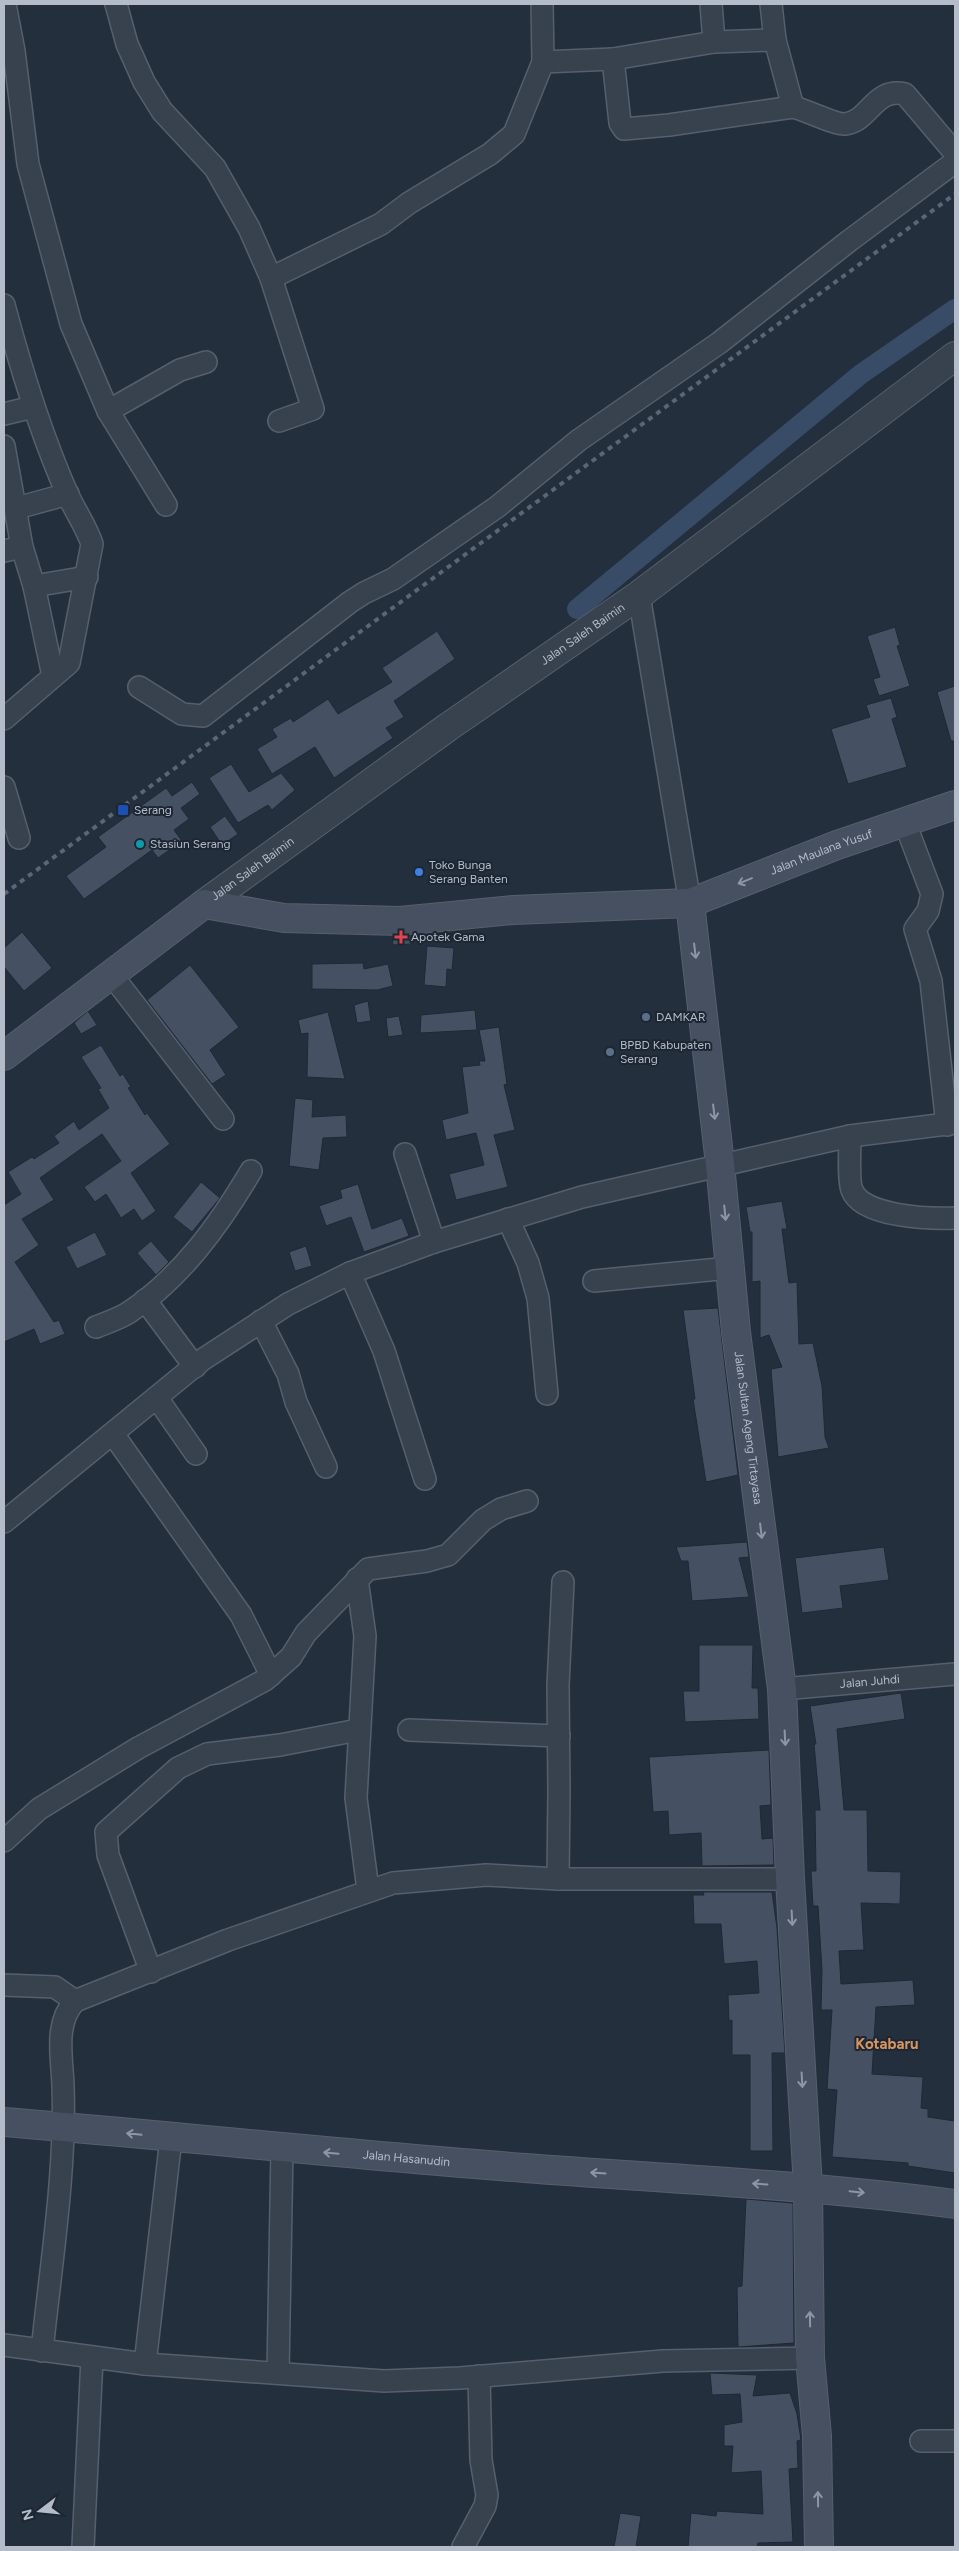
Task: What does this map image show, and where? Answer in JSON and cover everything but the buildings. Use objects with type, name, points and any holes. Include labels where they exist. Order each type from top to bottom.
[{"type":"main road","name":"Jalan Maulana Yusuf","points":[[204,904],[284,918],[400,921],[513,910],[690,903],[836,845],[955,805]]},
{"type":"main road","name":"Jalan Sultan Ageng Tirtayasa","points":[[690,903],[762,1542],[782,1689],[790,1879],[808,2187],[810,2358],[817,2436],[819,2547]]},
{"type":"main road","points":[[4,1056],[204,904]]},
{"type":"main road","name":"Jalan Hasanudin","points":[[4,2122],[282,2149],[808,2187],[955,2204]]},
{"type":"street","points":[[5,4],[14,51],[28,164],[71,324],[108,411],[166,505]]},
{"type":"street","points":[[116,4],[126,44],[144,82],[162,112],[215,168],[249,228],[271,278],[313,409],[279,421]]},
{"type":"street","points":[[271,278],[381,224],[409,203],[490,154],[514,134],[543,62],[542,4]]},
{"type":"street","points":[[711,4],[714,42]]},
{"type":"street","points":[[771,4],[775,40],[793,107]]},
{"type":"street","points":[[543,62],[612,59],[714,42],[775,40]]},
{"type":"street","points":[[612,59],[620,124],[624,129],[669,125],[793,107],[817,114],[838,124],[848,124],[886,94],[896,92],[905,94],[955,153]]},
{"type":"street","points":[[139,687],[182,714],[203,716],[350,602],[364,593],[393,580],[497,508],[579,440],[719,343],[849,241],[955,162]]},
{"type":"street","points":[[4,304],[8,333],[33,407],[68,494],[86,526],[92,544],[69,663],[4,719]]},
{"type":"street","name":"Jalan Saleh Baimin","points":[[204,904],[441,732],[639,595],[955,356]]},
{"type":"street","points":[[108,411],[180,370],[206,362]]},
{"type":"street","points":[[4,414],[33,407]]},
{"type":"street","points":[[4,446],[17,508],[13,549],[34,586],[53,676]]},
{"type":"street","points":[[17,508],[68,494]]},
{"type":"street","points":[[34,586],[87,577]]},
{"type":"street","points":[[639,595],[690,903]]},
{"type":"street","points":[[4,787],[19,838]]},
{"type":"street","points":[[4,1522],[195,1367],[261,1321],[350,1273],[434,1242],[582,1197],[720,1164],[850,1136],[951,1124],[931,981],[915,928],[928,911],[932,894],[905,823]]},
{"type":"street","points":[[111,974],[223,1119]]},
{"type":"street","points":[[850,1136],[852,1190],[866,1206],[918,1218],[955,1218]]},
{"type":"street","points":[[405,1154],[434,1242]]},
{"type":"street","points":[[96,1328],[126,1314],[145,1300],[194,1255],[231,1204],[250,1171]]},
{"type":"street","points":[[508,1219],[528,1262],[538,1298],[547,1394]]},
{"type":"street","points":[[594,1281],[730,1268]]},
{"type":"street","points":[[350,1273],[384,1352],[426,1479]]},
{"type":"street","points":[[145,1300],[195,1367]]},
{"type":"street","points":[[261,1321],[288,1374],[296,1402],[326,1467]]},
{"type":"street","points":[[157,1398],[196,1454]]},
{"type":"street","points":[[113,1434],[241,1615],[271,1675]]},
{"type":"street","points":[[4,1841],[39,1810],[138,1748],[229,1701],[271,1675],[291,1656],[306,1633],[368,1569],[427,1561],[448,1555],[483,1520],[501,1509],[527,1501]]},
{"type":"street","points":[[357,1579],[365,1636],[358,1730],[356,1798],[368,1890]]},
{"type":"street","points":[[558,1879],[558,1685],[563,1582]]},
{"type":"street","name":"Jalan Juhdi","points":[[782,1689],[955,1674]]},
{"type":"street","points":[[151,1972],[108,1856],[106,1832],[178,1768],[207,1754],[280,1745],[358,1730]]},
{"type":"street","points":[[409,1730],[559,1736]]},
{"type":"street","points":[[42,2351],[65,2127],[61,2026],[68,2009],[75,2002],[228,1940],[393,1882],[486,1875],[558,1879],[790,1879]]},
{"type":"street","points":[[4,1986],[55,1986],[75,2002]]},
{"type":"street","points":[[145,2364],[171,2138]]},
{"type":"street","points":[[278,2373],[282,2149]]},
{"type":"street","points":[[4,2345],[145,2364],[384,2381],[479,2376],[663,2361],[810,2358]]},
{"type":"street","points":[[83,2547],[92,2358]]},
{"type":"street","points":[[464,2547],[485,2506],[487,2495],[480,2460],[479,2376]]},
{"type":"street","points":[[921,2442],[955,2442]]},
{"type":"waterway","points":[[577,609],[861,374],[955,309]]},
{"type":"railway","points":[[4,894],[955,194]]},
{"type":"place","name":"Serang","points":[[123,810]]},
{"type":"place","name":"Stasiun Serang","points":[[140,844]]},
{"type":"place","name":"Toko Bunga Serang Banten","points":[[419,872]]},
{"type":"place","name":"Apotek Gama","points":[[401,937]]},
{"type":"place","name":"DAMKAR","points":[[646,1017]]},
{"type":"place","name":"BPBD Kabupaten Serang","points":[[610,1052]]},
{"type":"district","name":"Kotabaru","points":[[887,2044]]}]
